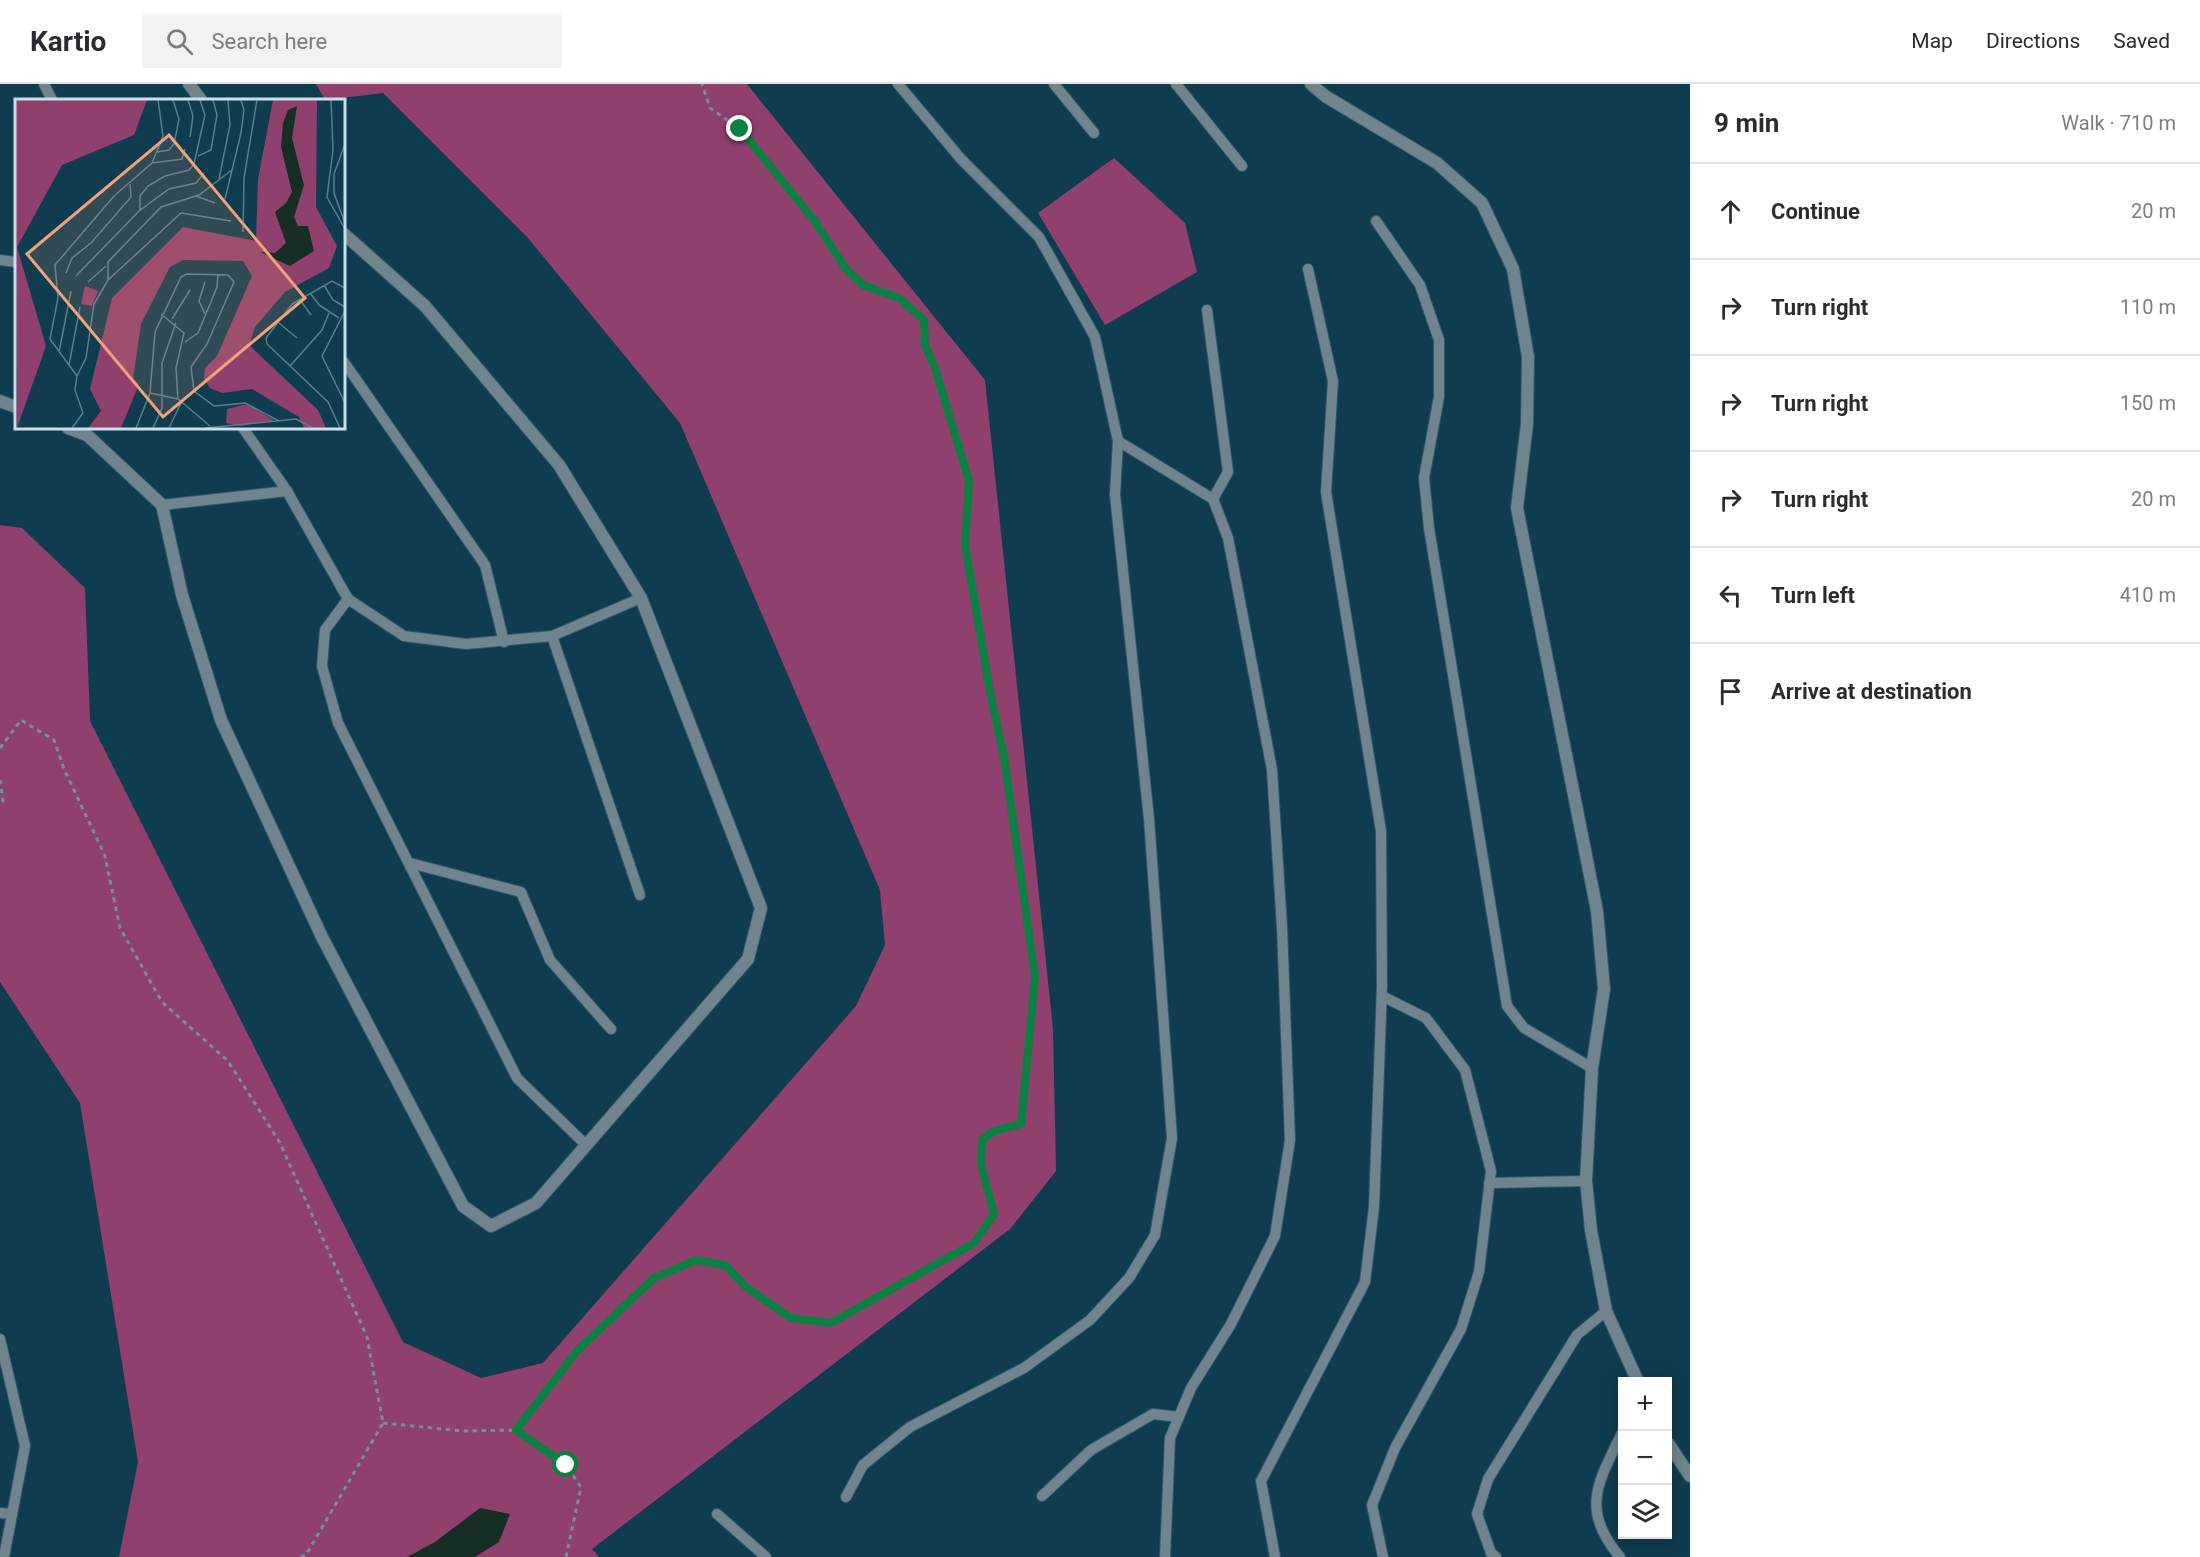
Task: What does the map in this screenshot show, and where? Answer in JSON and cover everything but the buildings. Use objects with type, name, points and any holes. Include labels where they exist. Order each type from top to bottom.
[{"type":"street","points":[[189,84],[200,99]]},
{"type":"street","points":[[1311,84],[1325,96],[1437,163],[1482,203],[1513,269],[1528,357],[1527,424],[1517,508],[1599,933],[1604,989],[1592,1068],[1586,1181],[1591,1230],[1606,1311],[1636,1377]]},
{"type":"street","points":[[71,429],[87,435],[162,505],[182,595],[221,720],[322,937],[463,1206],[491,1226],[536,1203],[748,959],[761,908],[641,598],[560,465],[425,306],[345,235]]},
{"type":"street","points":[[0,401],[15,407]]},
{"type":"street","points":[[1672,1449],[1690,1476]]},
{"type":"lane","points":[[44,84],[52,99]]},
{"type":"lane","points":[[846,1497],[863,1465],[910,1426],[1024,1368],[1090,1320],[1129,1278],[1155,1235],[1172,1138],[1149,819],[1115,495],[1118,441],[1095,337],[1039,237],[961,159],[898,84]]},
{"type":"lane","points":[[1054,84],[1094,133]]},
{"type":"lane","points":[[1176,84],[1242,166]]},
{"type":"lane","points":[[1376,222],[1420,285],[1439,340],[1438,397],[1424,478],[1427,508],[1507,1006],[1524,1028],[1592,1068]]},
{"type":"lane","points":[[0,260],[15,262]]},
{"type":"lane","points":[[1275,1557],[1261,1481],[1365,1282],[1374,1207],[1382,996],[1381,831],[1326,492],[1333,381],[1308,269]]},
{"type":"lane","points":[[1207,310],[1228,472],[1214,499]]},
{"type":"lane","points":[[345,363],[485,565],[504,642]]},
{"type":"lane","points":[[244,429],[287,491],[348,599],[404,636],[466,644],[552,636],[641,598]]},
{"type":"lane","points":[[1118,441],[1214,499],[1228,538],[1272,770],[1282,927],[1290,1140],[1275,1236],[1231,1324],[1191,1388],[1170,1438],[1165,1557]]},
{"type":"lane","points":[[162,505],[287,491]]},
{"type":"lane","points":[[348,599],[325,630],[322,666],[338,723],[517,1078],[586,1145]]},
{"type":"lane","points":[[552,636],[640,895]]},
{"type":"lane","points":[[410,863],[521,892],[550,960],[611,1029]]},
{"type":"lane","points":[[1382,996],[1426,1018],[1465,1070],[1491,1171],[1479,1272],[1461,1329],[1395,1448],[1372,1505],[1383,1557]]},
{"type":"lane","points":[[1489,1183],[1586,1181]]},
{"type":"lane","points":[[1496,1557],[1491,1552],[1477,1514],[1488,1479],[1577,1335],[1606,1311]]},
{"type":"lane","points":[[0,1339],[25,1446],[4,1557]]},
{"type":"lane","points":[[1042,1496],[1091,1450],[1153,1414],[1179,1417]]},
{"type":"lane","points":[[1618,1443],[1597,1484],[1596,1515],[1609,1544],[1620,1557]]},
{"type":"lane","points":[[0,1513],[12,1514]]},
{"type":"lane","points":[[717,1514],[766,1557]]},
{"type":"path","points":[[516,1430],[577,1351],[654,1278],[696,1260],[725,1265],[746,1287],[791,1318],[831,1323],[942,1263],[974,1243],[994,1214],[981,1164],[982,1140],[994,1131],[1021,1124],[1035,976],[1004,757],[990,692],[965,544],[969,481],[935,368],[925,345],[924,320],[899,298],[863,285],[846,269],[814,220],[770,163],[740,129],[710,108],[702,84]]},
{"type":"path","points":[[0,747],[21,720],[54,740],[105,856],[120,928],[162,1002],[228,1061],[280,1143],[367,1337],[383,1423],[306,1556],[301,1557]]},
{"type":"path","points":[[0,780],[3,801],[0,806]]},
{"type":"path","points":[[383,1423],[462,1431],[516,1430],[566,1465],[581,1487],[566,1557]]},
{"type":"shaded area","points":[[316,84],[747,84],[985,380],[1053,1029],[1056,1171],[1010,1229],[592,1549],[599,1557],[119,1557],[138,1462],[80,1103],[0,982],[0,525],[22,528],[85,588],[90,721],[403,1342],[481,1378],[543,1363],[856,1006],[885,945],[880,890],[680,423],[528,238],[383,93],[324,99]]},
{"type":"shaded area","points":[[1114,158],[1185,223],[1197,272],[1105,325],[1038,213]]},
{"type":"shaded area","points":[[480,1508],[510,1514],[499,1542],[475,1557],[407,1557],[435,1542]]},
{"type":"route","points":[[566,1465],[516,1430],[577,1351],[654,1278],[696,1260],[725,1265],[746,1287],[791,1318],[831,1323],[942,1263],[974,1243],[994,1214],[981,1164],[982,1140],[994,1131],[1021,1124],[1035,976],[1004,757],[990,692],[965,544],[969,481],[935,368],[925,345],[924,320],[899,298],[863,285],[846,269],[814,220],[770,163],[740,129]]}]
